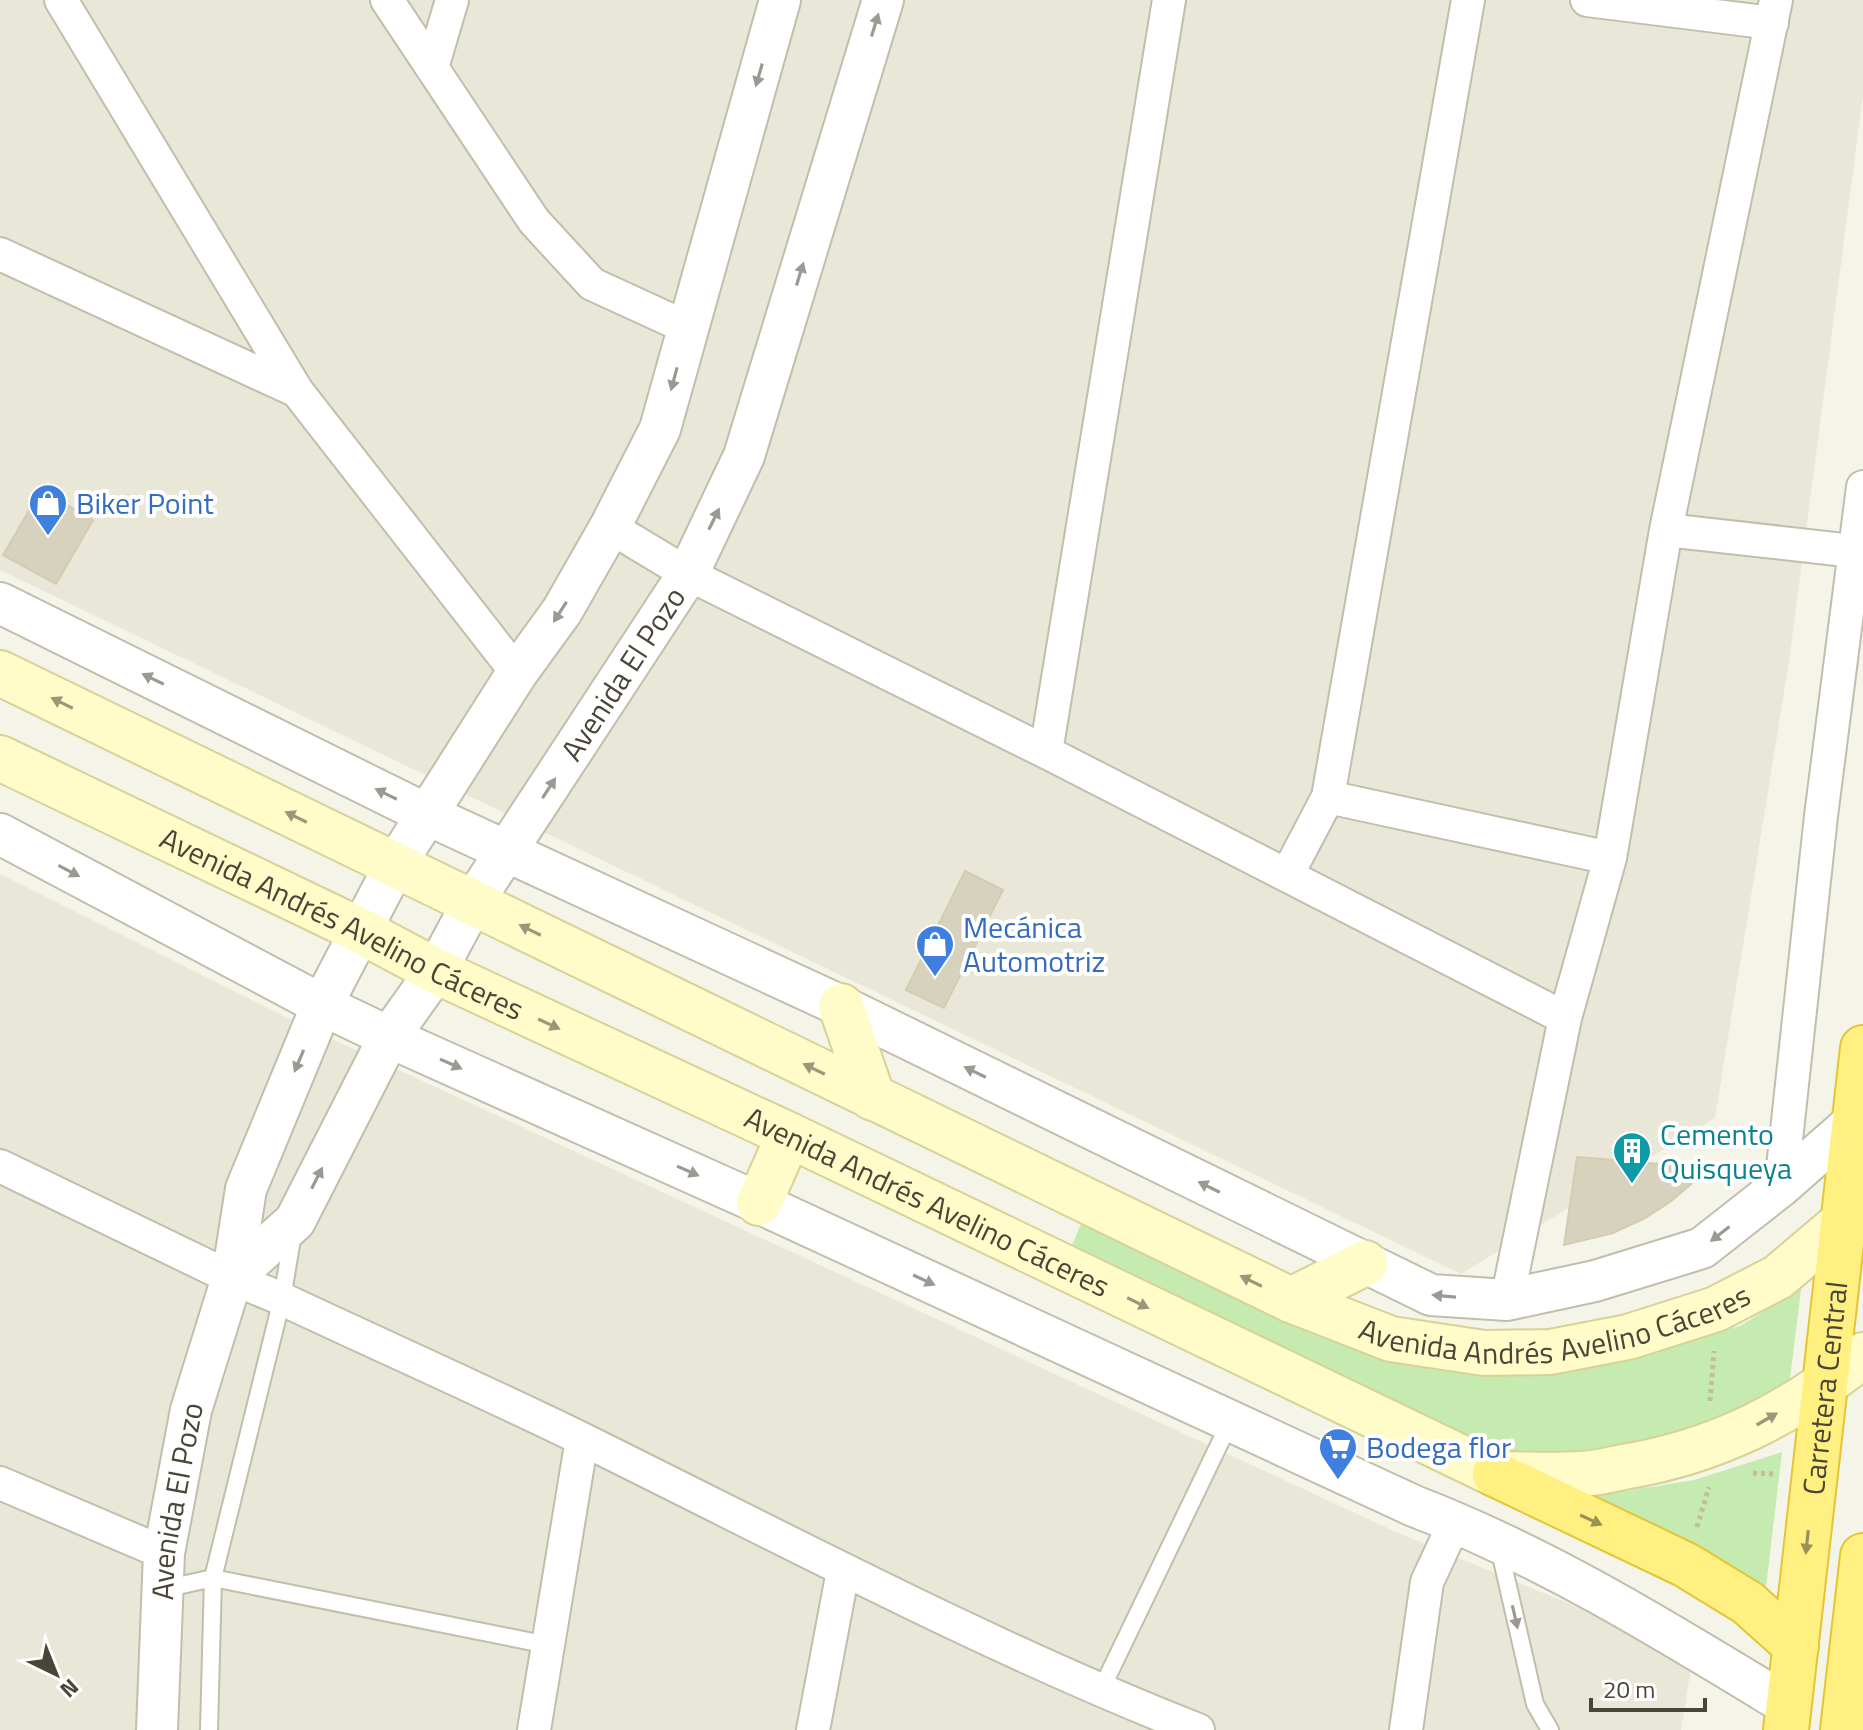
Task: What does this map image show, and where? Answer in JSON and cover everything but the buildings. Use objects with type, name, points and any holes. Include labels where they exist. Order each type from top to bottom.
[{"type":"highway","name":"Carretera Central","points":[[1787,1718],[1863,1048]]},
{"type":"highway","points":[[1495,1474],[1686,1565],[1748,1603],[1796,1646]]},
{"type":"highway","points":[[1843,1730],[1863,1556]]},
{"type":"main road","name":"Avenida Andrés Avelino Cáceres","points":[[4,678],[1291,1300],[1391,1339],[1484,1353],[1550,1352],[1628,1337],[1716,1309],[1778,1277],[1843,1222]]},
{"type":"main road","name":"Avenida Andrés Avelino Cáceres","points":[[0,758],[361,931],[436,971],[789,1135],[1495,1474],[1583,1474],[1663,1460],[1746,1431],[1824,1387],[1863,1355]]},
{"type":"main road","points":[[841,1006],[873,1098]]},
{"type":"main road","points":[[759,1203],[789,1135]]},
{"type":"main road","points":[[1039,1255],[1060,1236],[1068,1212],[1060,1189]]},
{"type":"main road","points":[[1291,1300],[1365,1263]]},
{"type":"street","points":[[61,0],[297,391],[517,673]]},
{"type":"street","points":[[387,0],[534,221],[592,284],[688,328]]},
{"type":"street","points":[[432,68],[452,0]]},
{"type":"street","name":"Avenida El Pozo","points":[[157,1730],[163,1571],[191,1410],[232,1278],[246,1189],[322,1005],[395,865],[517,673],[562,611],[610,527],[660,429],[780,0]]},
{"type":"street","name":"Avenida El Pozo","points":[[232,1278],[295,1221],[389,1037],[436,971],[473,902],[688,574],[744,456],[883,0]]},
{"type":"street","points":[[1046,752],[1169,0]]},
{"type":"street","points":[[1287,875],[1328,797],[1468,0]]},
{"type":"street","points":[[1507,1300],[1565,1018],[1610,858],[1666,530],[1774,11],[1587,0]]},
{"type":"street","points":[[0,254],[297,391]]},
{"type":"street","points":[[1781,1186],[1821,816],[1859,552],[1863,487]]},
{"type":"street","points":[[610,527],[688,574],[1046,752],[1565,1018]]},
{"type":"street","points":[[1666,530],[1859,552]]},
{"type":"street","points":[[0,603],[506,853],[841,1006],[1431,1295],[1507,1300],[1595,1281],[1702,1248],[1781,1186],[1855,1121]]},
{"type":"street","points":[[1328,797],[1610,858]]},
{"type":"street","points":[[0,834],[322,1005],[389,1037],[759,1203],[1414,1506],[1497,1541],[1660,1628],[1787,1718]]},
{"type":"street","points":[[0,1166],[232,1278],[582,1439],[843,1571],[1101,1690],[1136,1718],[1198,1730]]},
{"type":"street","points":[[534,1730],[582,1439]]},
{"type":"street","points":[[0,1483],[163,1571]]},
{"type":"street","points":[[1406,1730],[1427,1582],[1455,1522]]},
{"type":"street","points":[[813,1730],[843,1571]]},
{"type":"lane","points":[[209,1730],[213,1578],[282,1299],[295,1221]]},
{"type":"lane","points":[[1101,1690],[1230,1422]]},
{"type":"lane","points":[[1497,1541],[1535,1704],[1550,1730]]},
{"type":"lane","points":[[163,1571],[213,1578],[548,1645]]},
{"type":"shaded area","points":[[0,0],[1863,0],[1863,95],[1789,662],[1715,1118],[1461,1274],[0,570]]},
{"type":"shaded area","points":[[0,874],[304,1026],[1396,1532],[1693,1655],[1681,1730],[0,1730]]},
{"type":"green space","points":[[1095,1221],[1368,1350],[1435,1368],[1511,1372],[1622,1354],[1740,1326],[1801,1289],[1789,1386],[1649,1453],[1543,1459],[1480,1448],[1077,1260],[1072,1245],[1081,1224]]},
{"type":"green space","points":[[1782,1452],[1766,1587],[1707,1554],[1589,1497],[1694,1480]]},
{"type":"place","name":"Biker Point","points":[[48,537]]},
{"type":"place","name":"Mecánica Automotriz","points":[[935,978]]},
{"type":"place","name":"Cemento Quisqueya","points":[[1632,1185]]},
{"type":"place","name":"Bodega flor","points":[[1338,1481]]}]
